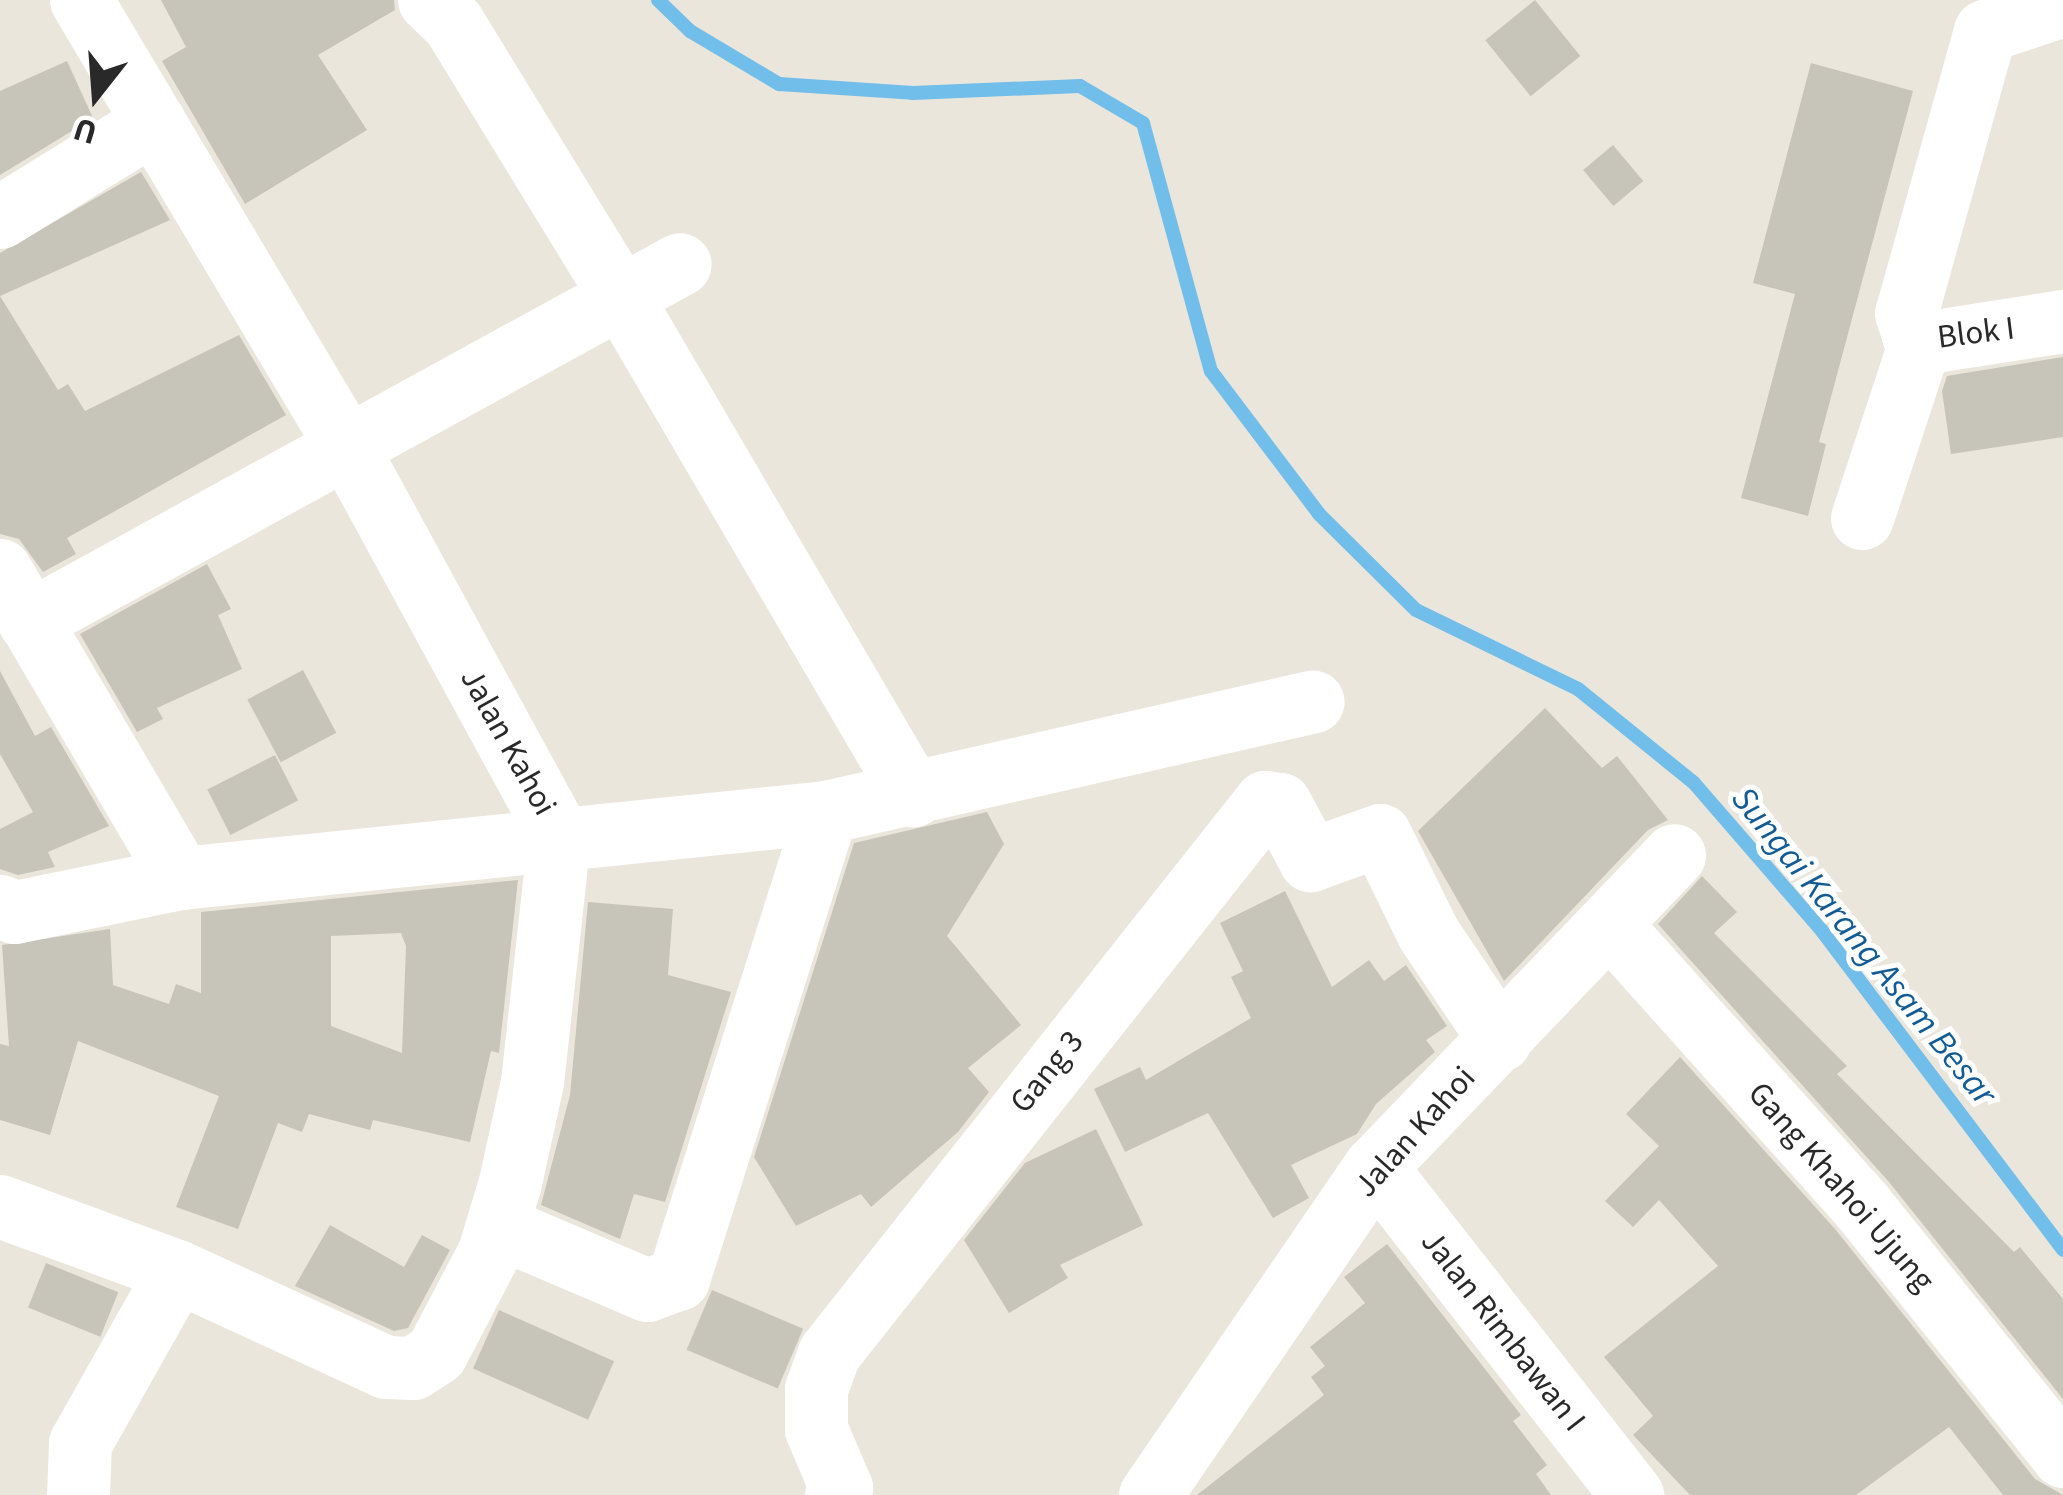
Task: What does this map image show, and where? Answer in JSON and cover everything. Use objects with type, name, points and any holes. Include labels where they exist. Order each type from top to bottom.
[{"type":"street","name":"Jalan Kahoi","points":[[0,1206],[177,1270],[386,1366],[413,1369],[436,1353],[497,1226],[532,1082],[559,836],[347,447],[81,0]]},
{"type":"street","points":[[429,0],[453,23],[620,295],[913,794]]},
{"type":"street","points":[[1862,518],[1985,31],[2063,4]]},
{"type":"street","points":[[0,217],[154,122]]},
{"type":"street","points":[[181,878],[15,595],[347,447],[680,264]]},
{"type":"street","name":"Blok I","points":[[1913,326],[2063,321]]},
{"type":"street","points":[[0,907],[14,912],[181,878],[826,812],[1313,701]]},
{"type":"street","name":"Gang 3","points":[[836,1495],[841,1488],[816,1429],[816,1389],[829,1353],[1256,811],[1271,800],[1280,804],[1310,860],[1382,838],[1427,933],[1500,1040]]},
{"type":"street","points":[[497,1226],[647,1291],[678,1279],[826,812]]},
{"type":"street","name":"Jalan Kahoi","points":[[1152,1494],[1375,1167],[1611,926],[1674,855]]},
{"type":"street","name":"Gang Khahoi Ujung","points":[[1611,926],[1862,1206],[2063,1456]]},
{"type":"street","name":"Jalan Rimbawan I","points":[[1375,1167],[1632,1495]]},
{"type":"street","points":[[70,1493],[80,1443],[177,1270]]},
{"type":"building","points":[[161,0],[394,0],[395,10],[318,55],[367,130],[245,204],[162,61],[186,47]]},
{"type":"building","points":[[1535,0],[1580,56],[1531,96],[1485,40]]},
{"type":"building","points":[[67,61],[93,118],[0,175],[0,91]]},
{"type":"building","points":[[1811,63],[1913,91],[1819,442],[1826,444],[1808,516],[1741,498],[1795,294],[1753,283]]},
{"type":"building","points":[[1613,145],[1643,181],[1613,206],[1583,170]]},
{"type":"building","points":[[141,172],[170,220],[0,296],[0,253]]},
{"type":"building","points":[[0,296],[58,390],[68,384],[85,411],[239,335],[286,415],[67,538],[76,554],[43,572],[19,539],[0,534]]},
{"type":"building","points":[[2063,357],[2063,437],[1951,454],[1942,391],[1947,376]]},
{"type":"building","points":[[207,564],[231,609],[218,615],[242,669],[157,708],[163,719],[137,732],[80,634]]},
{"type":"building","points":[[303,670],[336,733],[281,762],[247,700]]},
{"type":"building","points":[[0,671],[35,736],[51,727],[109,826],[48,852],[55,867],[18,875],[0,869],[0,829],[33,812],[0,754]]},
{"type":"building","points":[[1545,708],[1602,768],[1617,756],[1668,820],[1648,830],[1504,981],[1418,831]]},
{"type":"building","points":[[275,755],[298,800],[230,835],[207,790]]},
{"type":"building","points":[[987,812],[1004,844],[947,936],[1021,1025],[968,1068],[989,1092],[958,1132],[871,1207],[861,1194],[796,1226],[754,1157],[854,843]]},
{"type":"building","points":[[1702,876],[1737,912],[1714,933],[1847,1066],[1837,1074],[2014,1252],[2020,1247],[2063,1299],[2063,1399],[1889,1182],[1658,924]]},
{"type":"building","points":[[518,880],[499,1053],[491,1051],[470,1142],[373,1120],[370,1130],[309,1114],[302,1132],[278,1123],[238,1229],[176,1207],[219,1096],[78,1041],[50,1135],[0,1120],[0,1044],[9,1046],[2,945],[110,929],[113,985],[169,1004],[176,984],[201,993],[201,912]],"holes":[[[401,933],[406,946],[402,1053],[331,1026],[331,936]]]},
{"type":"building","points":[[1285,891],[1332,987],[1369,960],[1384,981],[1406,965],[1447,1026],[1426,1040],[1435,1052],[1376,1104],[1357,1134],[1291,1165],[1309,1198],[1273,1218],[1208,1113],[1125,1152],[1094,1089],[1140,1067],[1146,1080],[1251,1018],[1231,977],[1243,971],[1220,923]]},
{"type":"building","points":[[588,902],[673,909],[668,975],[731,992],[665,1202],[634,1194],[620,1239],[541,1205],[570,1095]]},
{"type":"building","points":[[1680,1057],[1835,1229],[2035,1479],[2063,1495],[2003,1495],[1949,1427],[1856,1495],[1690,1495],[1633,1435],[1653,1416],[1604,1357],[1718,1266],[1659,1200],[1633,1227],[1605,1201],[1659,1146],[1626,1114]]},
{"type":"building","points":[[1096,1129],[1143,1225],[1060,1265],[1068,1278],[1009,1313],[964,1240],[1025,1163]]},
{"type":"building","points":[[330,1225],[404,1267],[422,1235],[450,1250],[408,1328],[394,1331],[295,1286]]},
{"type":"building","points":[[1387,1244],[1521,1415],[1513,1421],[1547,1465],[1536,1474],[1551,1495],[1197,1495],[1324,1395],[1311,1377],[1325,1366],[1310,1347],[1365,1303],[1344,1277]]},
{"type":"building","points":[[46,1263],[118,1292],[100,1337],[28,1308]]},
{"type":"building","points":[[712,1290],[803,1329],[778,1389],[687,1350]]},
{"type":"building","points":[[499,1310],[614,1361],[588,1420],[473,1368]]},
{"type":"waterway","name":"Sungai Karang Asam Besar","points":[[658,0],[690,31],[779,84],[913,93],[1080,86],[1143,123],[1211,371],[1319,514],[1416,610],[1578,689],[1694,783],[1822,931],[2063,1250]]}]
